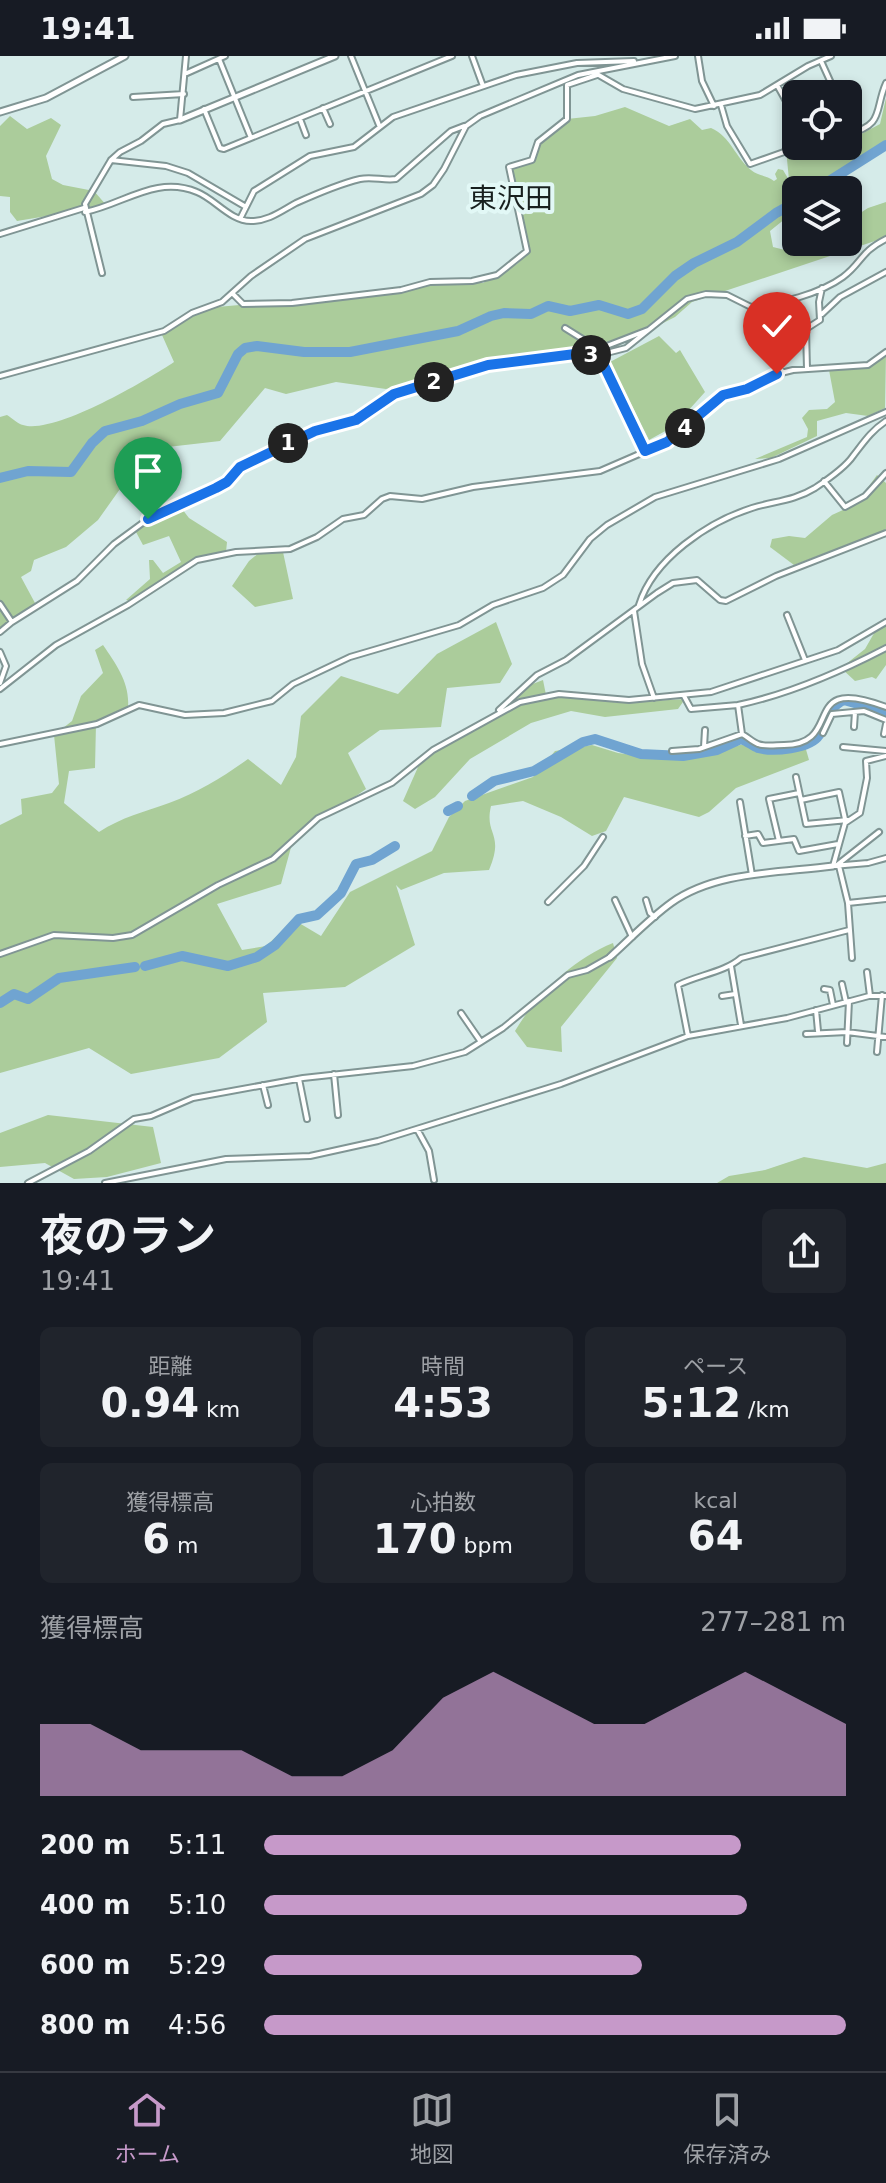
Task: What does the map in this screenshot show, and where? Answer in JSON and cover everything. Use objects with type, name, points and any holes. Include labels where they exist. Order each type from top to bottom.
[{"type":"street","points":[[0,112],[46,98],[125,56]]},
{"type":"street","points":[[180,120],[187,73],[186,56]]},
{"type":"street","points":[[187,73],[225,56]]},
{"type":"street","points":[[102,273],[84,210],[111,160],[163,124],[180,120],[335,56]]},
{"type":"street","points":[[351,56],[379,125]]},
{"type":"street","points":[[204,109],[220,148],[452,56]]},
{"type":"street","points":[[472,56],[483,86]]},
{"type":"street","points":[[0,234],[84,210],[109,207],[146,188],[163,186],[198,192],[240,219],[255,221],[280,215],[294,204],[362,178],[396,179],[451,131],[562,80],[675,56]]},
{"type":"street","points":[[698,56],[702,81],[750,164],[782,153]]},
{"type":"street","points":[[810,56],[814,63]]},
{"type":"street","points":[[596,73],[623,89],[695,109],[760,95],[831,56]]},
{"type":"street","points":[[240,219],[254,191],[310,156],[354,147],[393,117],[516,75],[608,58],[637,62]]},
{"type":"street","points":[[219,59],[251,138]]},
{"type":"street","points":[[821,61],[830,80]]},
{"type":"street","points":[[232,293],[243,304],[292,303],[401,290],[444,281],[472,281],[497,275],[527,251],[509,167],[532,160],[538,142],[567,119],[567,85],[596,73]]},
{"type":"street","points":[[862,128],[875,121],[886,83]]},
{"type":"street","points":[[777,85],[782,94]]},
{"type":"street","points":[[133,97],[184,94]]},
{"type":"street","points":[[323,108],[330,124]]},
{"type":"street","points":[[314,112],[318,121]]},
{"type":"street","points":[[299,118],[306,135]]},
{"type":"street","points":[[0,376],[164,331],[192,313],[222,302],[305,239],[421,194],[439,177],[466,126]]},
{"type":"street","points":[[111,160],[166,166],[188,173],[246,207]]},
{"type":"street","points":[[0,632],[77,581],[114,544],[148,519],[216,488],[227,482],[240,467],[289,443],[315,431],[356,420],[394,394],[488,365],[575,354],[599,355],[626,348],[687,299],[706,294],[727,295],[751,307],[822,287],[844,276],[866,249],[886,239]]},
{"type":"street","points":[[821,315],[840,297],[886,272]]},
{"type":"street","points":[[807,369],[806,329],[820,320],[822,287]]},
{"type":"street","points":[[565,328],[589,343],[604,347],[654,328]]},
{"type":"street","points":[[0,689],[56,645],[128,605],[197,560],[236,552],[290,549],[317,537],[343,519],[364,515],[390,496],[422,499],[473,487],[600,471],[667,442],[723,395],[747,389],[777,374],[868,365],[886,352]]},
{"type":"street","points":[[599,355],[645,451]]},
{"type":"street","points":[[0,744],[77,730],[139,705],[185,715],[224,713],[272,701],[293,684],[350,657],[459,625],[493,605],[543,588],[563,575],[590,539],[607,525],[655,497],[779,459],[886,412]]},
{"type":"street","points":[[654,698],[642,664],[636,609],[670,554],[685,542],[750,508],[786,502],[824,481],[853,458],[859,444],[886,421]]},
{"type":"street","points":[[824,481],[845,507],[865,496],[886,473]]},
{"type":"street","points":[[495,714],[537,675],[566,660],[673,583],[697,580],[720,600],[726,601],[776,576],[886,533]]},
{"type":"street","points":[[0,604],[12,622]]},
{"type":"street","points":[[787,615],[805,660]]},
{"type":"street","points":[[0,954],[54,935],[113,938],[132,935],[218,885],[273,859],[318,818],[392,783],[433,750],[520,702],[559,694],[629,700],[684,696],[726,688],[838,650],[886,622]]},
{"type":"street","points":[[684,696],[691,709],[760,700],[841,671],[886,648]]},
{"type":"street","points":[[0,652],[6,666],[0,683]]},
{"type":"street","points":[[738,705],[742,734],[759,745],[806,742],[815,733],[829,705],[839,697],[849,696],[886,707]]},
{"type":"street","points":[[823,733],[832,714],[864,711],[886,722],[884,734]]},
{"type":"street","points":[[854,727],[855,712]]},
{"type":"street","points":[[704,748],[705,730]]},
{"type":"street","points":[[672,751],[704,748],[742,734]]},
{"type":"street","points":[[843,747],[886,753]]},
{"type":"street","points":[[796,777],[806,824],[846,820],[860,813],[867,778],[866,761],[886,753]]},
{"type":"street","points":[[801,800],[839,792],[846,820],[835,866],[848,903],[852,958]]},
{"type":"street","points":[[779,841],[769,799],[799,793]]},
{"type":"street","points":[[740,802],[752,877]]},
{"type":"street","points":[[835,866],[848,859],[879,832]]},
{"type":"street","points":[[745,836],[758,834],[763,843],[794,839],[799,851],[838,844]]},
{"type":"street","points":[[548,902],[584,866],[603,837]]},
{"type":"street","points":[[28,1183],[89,1151],[134,1119],[151,1116],[193,1098],[299,1078],[444,1059],[503,1028],[568,975],[587,970],[610,957],[655,917],[690,892],[715,883],[886,858]]},
{"type":"street","points":[[848,903],[886,899]]},
{"type":"street","points":[[615,900],[632,937]]},
{"type":"street","points":[[646,900],[650,913],[655,917]]},
{"type":"street","points":[[688,1036],[678,985],[701,974],[731,966],[741,958],[849,930]]},
{"type":"street","points":[[731,966],[741,1025]]},
{"type":"street","points":[[867,972],[870,996]]},
{"type":"street","points":[[842,984],[847,1002],[847,1043]]},
{"type":"street","points":[[824,989],[830,990],[833,1005]]},
{"type":"street","points":[[722,996],[735,994]]},
{"type":"street","points":[[105,1183],[226,1159],[310,1156],[417,1129],[561,1084],[688,1036],[870,996],[884,996],[877,1052]]},
{"type":"street","points":[[816,1010],[818,1031]]},
{"type":"street","points":[[461,1013],[481,1042]]},
{"type":"street","points":[[725,1020],[726,1027]]},
{"type":"street","points":[[714,1021],[715,1029]]},
{"type":"street","points":[[704,1023],[707,1031]]},
{"type":"street","points":[[806,1034],[818,1031],[847,1032],[886,1037]]},
{"type":"street","points":[[334,1074],[338,1115]]},
{"type":"street","points":[[299,1078],[307,1119]]},
{"type":"street","points":[[263,1085],[268,1105]]},
{"type":"street","points":[[417,1129],[429,1151],[434,1180]]},
{"type":"green space","points":[[886,98],[886,150],[844,176],[789,176],[787,160],[862,160],[862,134],[880,124]]},
{"type":"green space","points":[[625,107],[669,126],[690,119],[702,130],[711,128],[718,132],[756,173],[774,181],[778,169],[787,176],[782,176],[782,221],[770,231],[773,247],[782,249],[782,256],[830,256],[692,302],[675,317],[610,350],[604,347],[484,363],[386,389],[336,382],[286,394],[265,388],[220,441],[159,448],[120,489],[98,520],[66,547],[34,560],[31,571],[21,577],[35,603],[0,629],[0,417],[7,415],[21,424],[37,426],[77,414],[123,392],[174,362],[162,335],[206,308],[398,291],[430,282],[483,283],[517,264],[529,252],[509,167],[531,158],[536,147],[567,119],[595,116]]},
{"type":"green space","points":[[10,116],[27,129],[51,118],[61,125],[46,156],[52,179],[63,185],[94,191],[107,206],[17,221],[10,212],[10,197],[0,196],[0,126]]},
{"type":"green space","points":[[886,202],[886,235],[862,245],[862,212]]},
{"type":"green space","points":[[769,307],[786,337],[771,348],[750,315]]},
{"type":"green space","points":[[659,336],[676,353],[680,350],[705,392],[687,412],[690,416],[687,419],[649,440],[610,362]]},
{"type":"green space","points":[[886,352],[885,408],[868,416],[846,413],[817,421],[817,436],[771,458],[755,459],[807,437],[808,429],[802,418],[809,410],[827,409],[835,402],[829,370],[869,364]]},
{"type":"green space","points":[[877,475],[886,483],[886,529],[794,565],[770,547],[772,539],[789,536],[805,538],[832,515],[856,504]]},
{"type":"green space","points":[[168,504],[179,505],[189,518],[227,542],[226,552],[197,560],[133,602],[126,600],[150,579],[149,560],[153,560],[163,573],[181,562],[169,536],[143,545],[136,532],[142,522]]},
{"type":"green space","points":[[260,552],[283,552],[293,599],[255,607],[232,586],[249,561]]},
{"type":"green space","points":[[496,622],[512,664],[500,683],[447,688],[441,727],[380,730],[348,753],[366,789],[293,840],[281,884],[217,904],[242,950],[266,946],[294,920],[321,936],[350,892],[432,851],[449,817],[465,801],[533,777],[555,751],[592,745],[618,753],[669,760],[745,744],[784,752],[805,746],[809,760],[736,788],[699,817],[624,797],[606,831],[592,836],[561,817],[523,801],[491,806],[490,823],[495,848],[489,870],[444,873],[401,890],[396,885],[415,945],[345,987],[263,993],[267,1022],[219,1058],[131,1074],[89,1048],[0,1073],[0,825],[22,814],[21,799],[52,793],[59,784],[54,735],[72,721],[81,696],[103,673],[95,650],[103,645],[117,667],[127,690],[128,707],[96,724],[95,768],[69,771],[64,803],[99,832],[190,794],[248,759],[281,785],[296,757],[301,716],[341,676],[398,694],[437,654]]},
{"type":"green space","points":[[886,622],[886,665],[876,679],[855,681],[841,668],[865,649],[877,628]]},
{"type":"green space","points":[[543,680],[546,695],[569,691],[618,703],[685,699],[678,709],[605,717],[571,711],[531,723],[470,759],[435,797],[415,809],[403,801],[422,758],[499,712],[530,685]]},
{"type":"green space","points":[[613,943],[617,958],[561,1027],[562,1052],[527,1047],[515,1031],[534,1004],[570,968]]},
{"type":"green space","points":[[48,1115],[153,1127],[161,1163],[107,1177],[74,1179],[45,1163],[0,1167],[0,1133]]},
{"type":"green space","points":[[804,1157],[867,1168],[886,1163],[886,1183],[717,1183],[729,1176],[765,1170]]},
{"type":"waterway","points":[[837,176],[886,145]]},
{"type":"waterway","points":[[0,478],[28,471],[71,472],[105,431],[218,393],[238,354],[245,348],[257,346],[304,352],[350,352],[458,331],[491,316],[531,314],[548,306],[570,311],[599,305],[628,314],[642,309],[675,276],[694,263],[737,242],[782,210]]},
{"type":"waterway","points":[[472,796],[494,781],[534,771],[583,742],[595,739],[641,754],[683,756],[717,750],[741,739],[758,748],[773,750],[800,746],[814,740],[831,711],[844,700],[886,712]]},
{"type":"waterway","points":[[448,811],[458,806]]},
{"type":"waterway","points":[[145,966],[182,956],[228,966],[257,957],[275,945],[299,919],[317,915],[341,893],[356,864],[372,860],[395,846]]},
{"type":"waterway","points":[[0,1003],[14,994],[28,999],[59,978],[135,967]]},
{"type":"district","name":"東沢田","points":[[511,198]]},
{"type":"route","points":[[148,519],[216,488],[227,482],[240,467],[289,443],[315,431],[356,420],[394,394],[488,365],[533,357],[599,355],[645,451],[667,442],[723,395],[747,389],[777,374]]}]
